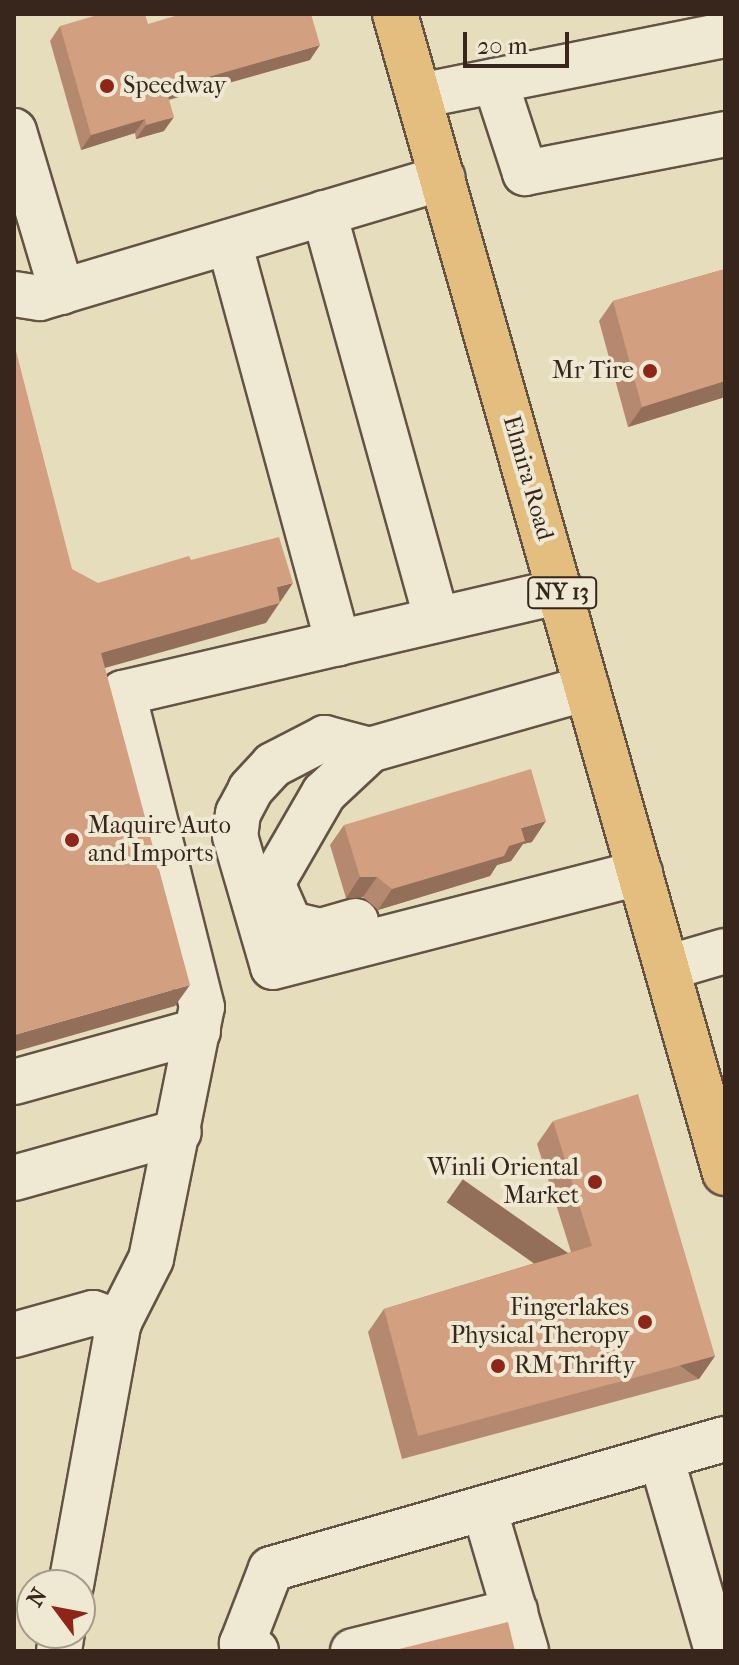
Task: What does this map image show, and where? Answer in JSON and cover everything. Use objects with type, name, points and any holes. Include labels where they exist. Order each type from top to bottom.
[{"type":"highway","name":"Elmira Road","points":[[395,14],[725,1173]]},
{"type":"lane","points":[[419,96],[725,35]]},
{"type":"lane","points":[[495,81],[525,173],[725,134]]},
{"type":"lane","points":[[14,131],[62,292]]},
{"type":"lane","points":[[14,294],[40,298],[442,178]]},
{"type":"lane","points":[[324,213],[437,620]]},
{"type":"lane","points":[[229,242],[338,643]]},
{"type":"lane","points":[[74,1569],[119,1322],[151,1259],[202,1007],[123,693],[561,591]]},
{"type":"lane","points":[[540,898],[498,880],[320,931],[290,924],[272,883],[324,793],[370,750],[587,688]]},
{"type":"lane","points":[[370,750],[325,738],[273,765],[238,813],[235,836],[273,967],[640,873]]},
{"type":"lane","points":[[667,968],[725,951]]},
{"type":"lane","points":[[14,1082],[198,1031]]},
{"type":"lane","points":[[14,1178],[179,1132]]},
{"type":"lane","points":[[14,1335],[93,1313],[119,1322]]},
{"type":"lane","points":[[256,1651],[242,1644],[271,1569],[725,1439]]},
{"type":"lane","points":[[661,1457],[717,1651]]},
{"type":"lane","points":[[353,1651],[520,1631],[484,1508]]},
{"type":"building","points":[[101,14],[145,14],[148,24],[182,14],[311,14],[320,45],[166,89],[174,117],[146,125],[145,119],[91,135],[60,26]]},
{"type":"building","points":[[725,269],[725,381],[642,407],[613,301]]},
{"type":"building","name":"Maquire Auto and Imports","points":[[14,343],[72,569],[98,583],[189,556],[191,560],[279,537],[293,583],[277,587],[280,603],[101,653],[190,985],[14,1035],[16,724]]},
{"type":"building","points":[[531,769],[546,821],[521,828],[525,841],[509,846],[504,856],[392,889],[377,877],[360,877],[344,825]]},
{"type":"building","points":[[638,1094],[715,1356],[418,1436],[384,1309],[592,1246],[553,1121]]},
{"type":"building","points":[[508,1622],[515,1651],[391,1651]]},
{"type":"place","name":"Speedway","points":[[107,86]]},
{"type":"place","name":"Mr Tire","points":[[650,371]]},
{"type":"place","name":"Maquire Auto and Imports","points":[[72,840]]},
{"type":"place","name":"Winli Oriental Market","points":[[595,1182]]},
{"type":"place","name":"Fingerlakes Physical Theropy","points":[[645,1322]]},
{"type":"place","name":"RM Thrifty","points":[[498,1366]]}]
